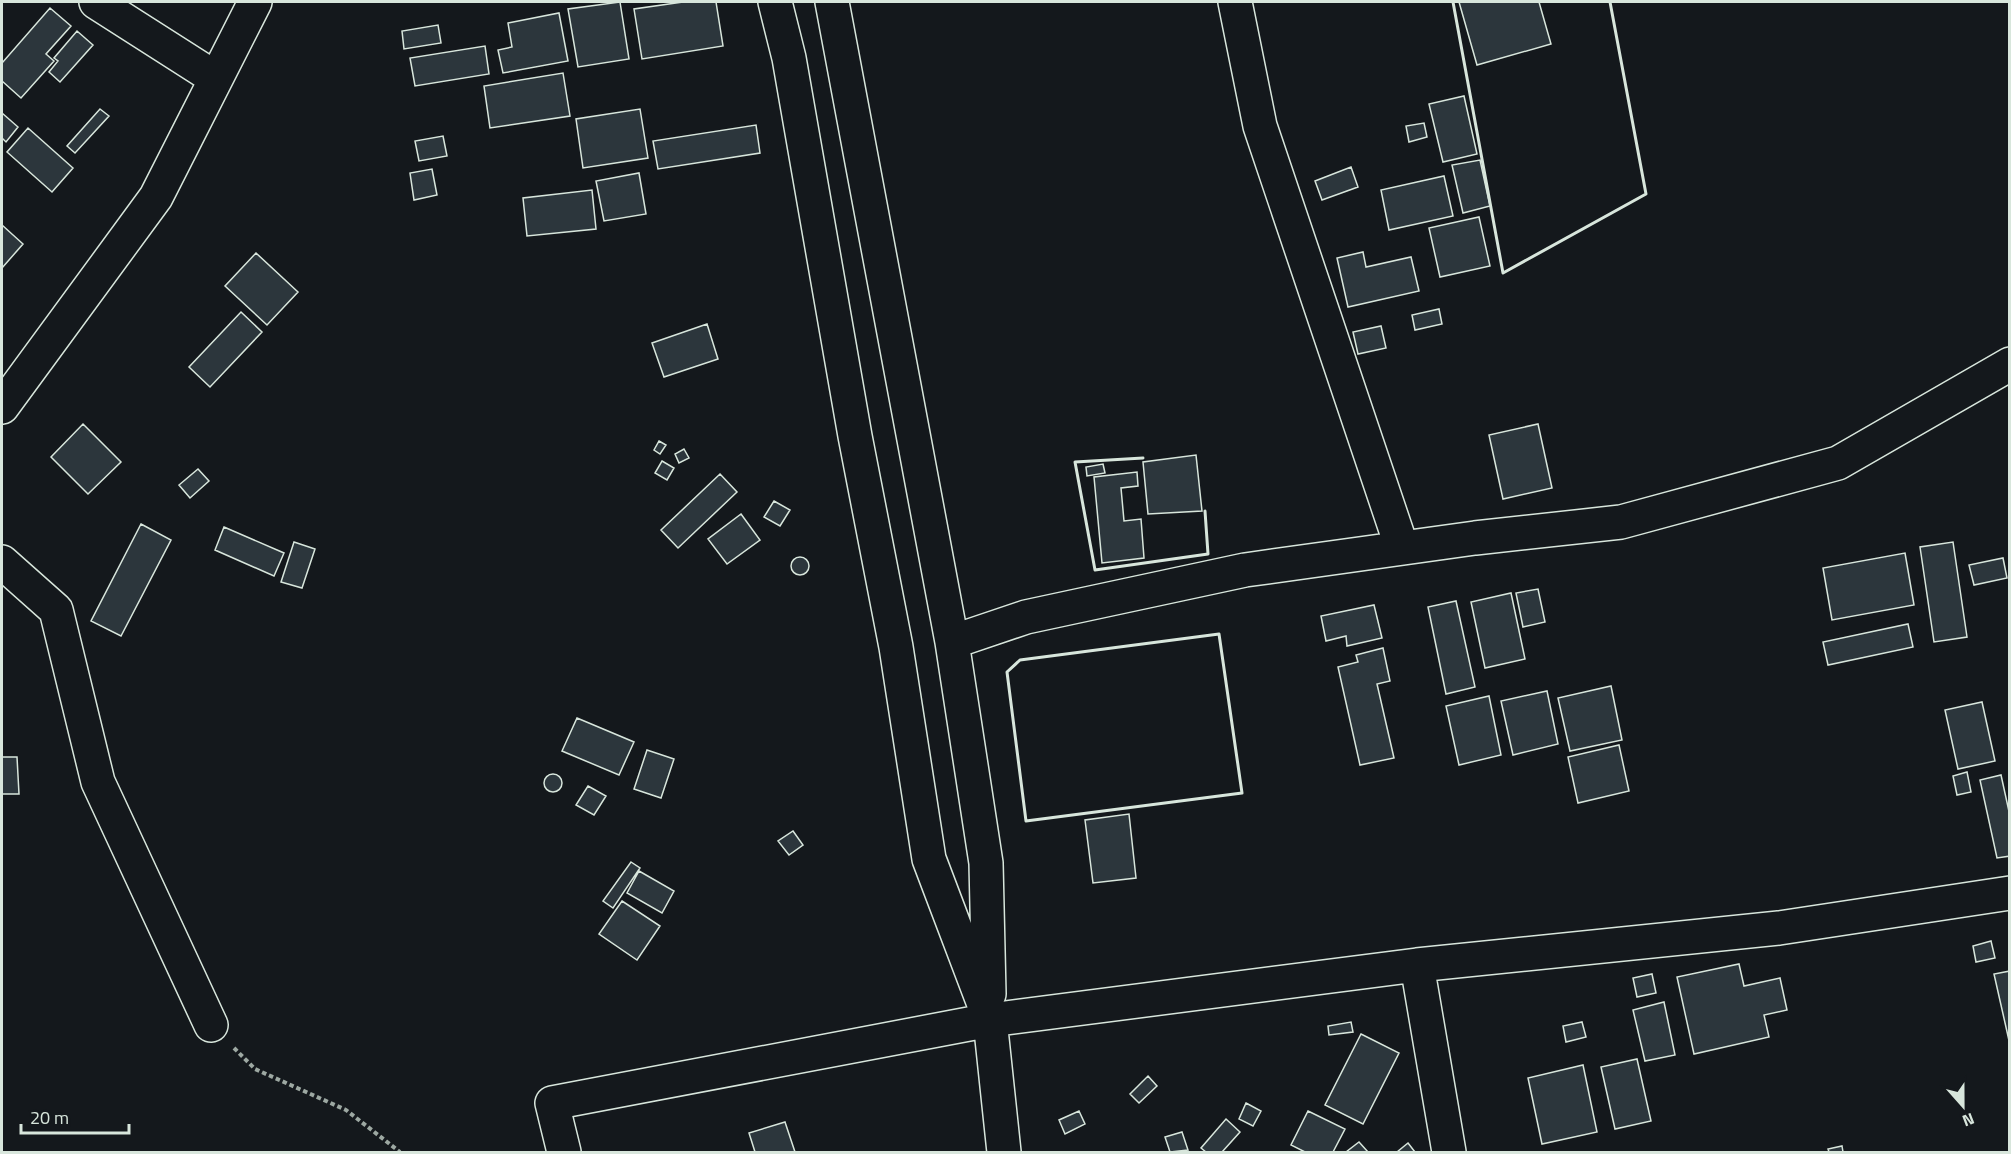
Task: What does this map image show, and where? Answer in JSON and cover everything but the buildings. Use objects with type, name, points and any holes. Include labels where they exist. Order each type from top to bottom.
[{"type":"street","points":[[96,2],[215,78]]},
{"type":"street","points":[[2,407],[156,197],[255,2]]},
{"type":"street","points":[[775,2],[789,58],[823,242],[855,436],[896,647],[929,859],[990,1020]]},
{"type":"street","points":[[832,2],[952,642],[986,863],[990,1020],[1004,1152]]},
{"type":"street","points":[[1234,2],[1260,126],[1402,548]]},
{"type":"street","points":[[952,642],[1026,617],[1245,570],[1402,548],[1621,522],[1838,463],[2010,364]]},
{"type":"street","points":[[2,562],[56,610],[98,782],[211,1025]]},
{"type":"street","points":[[564,1152],[552,1103],[990,1020],[1417,965],[1779,928],[2010,892]]},
{"type":"street","points":[[1417,965],[1449,1152]]},
{"type":"path","points":[[211,1025],[255,1069],[345,1110],[400,1152]]},
{"type":"wall","points":[[1453,2],[1503,273],[1646,194],[1610,2]]},
{"type":"wall","points":[[1143,458],[1075,462],[1095,570],[1208,554],[1205,511]]},
{"type":"wall","points":[[1219,634],[1242,793],[1026,821],[1007,672],[1020,660],[1219,634]]}]
